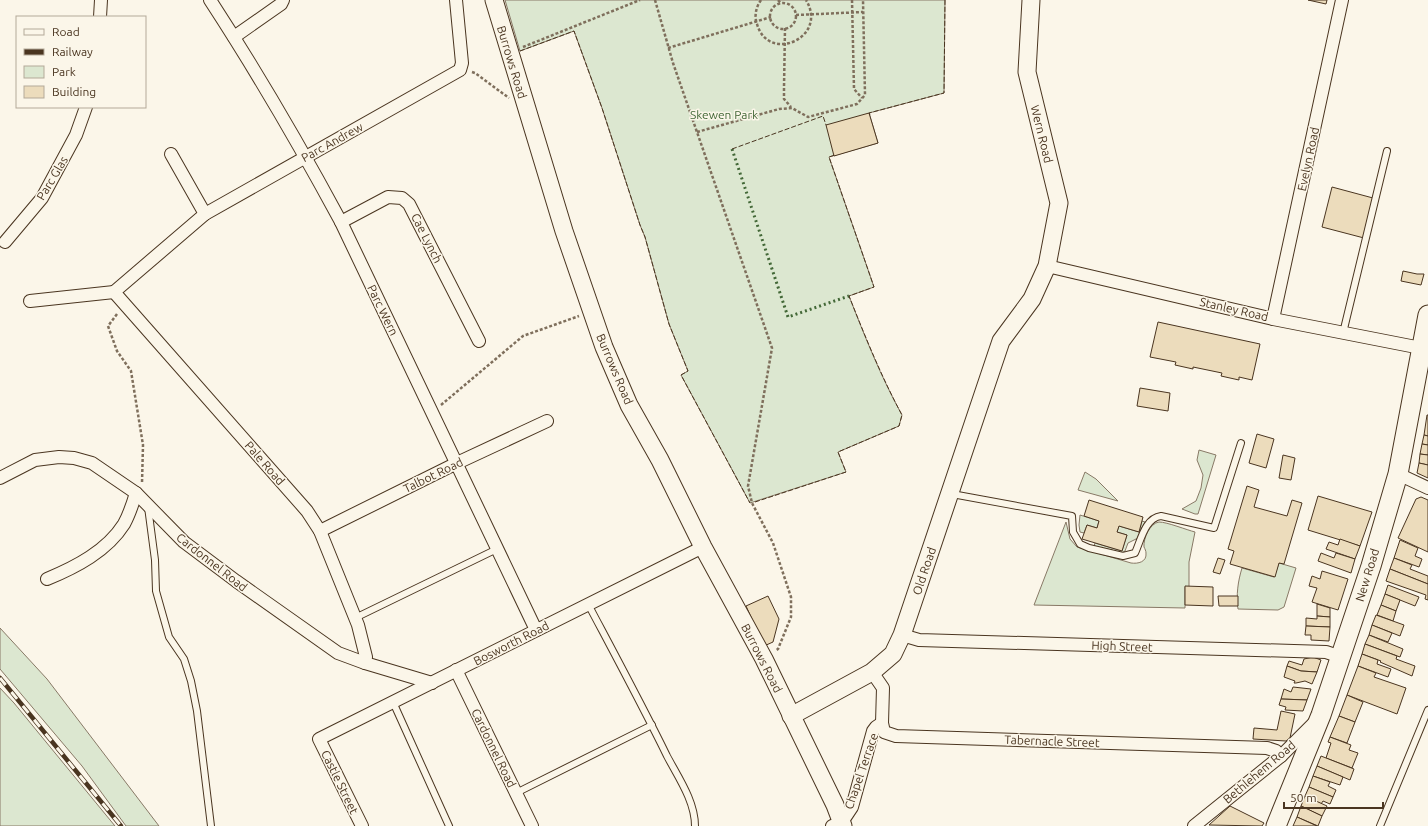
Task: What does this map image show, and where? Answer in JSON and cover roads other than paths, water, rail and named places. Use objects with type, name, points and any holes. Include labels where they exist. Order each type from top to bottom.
[{"type":"main road","name":"Burrows Road","points":[[494,0],[564,231],[604,346],[629,405],[660,460],[703,547],[764,659],[791,716]]},
{"type":"main road","name":"Wern Road","points":[[1031,0],[1027,72],[1059,202],[1047,266]]},
{"type":"main road","name":"Old Road","points":[[791,716],[872,672],[893,654],[902,635],[1001,341],[1032,298],[1047,266]]},
{"type":"main road","name":"New Road","points":[[1276,826],[1321,715],[1341,657],[1398,474],[1425,332]]},
{"type":"main road","points":[[791,716],[839,825]]},
{"type":"street","points":[[100,16],[101,0]]},
{"type":"street","name":"Parc Wern","points":[[210,0],[306,157],[341,222],[536,630]]},
{"type":"street","points":[[234,38],[281,4],[283,0]]},
{"type":"street","name":"Parc Andrew","points":[[205,214],[460,70],[462,63],[456,0]]},
{"type":"street","name":"Evelyn Road","points":[[1273,319],[1342,0]]},
{"type":"street","name":"Parc Glas","points":[[5,242],[42,198],[76,135],[86,108]]},
{"type":"street","points":[[30,301],[114,292],[205,214],[171,154]]},
{"type":"street","name":"Cae Lynch","points":[[341,222],[388,197],[402,198],[409,204],[479,341]]},
{"type":"street","name":"Stanley Road","points":[[1047,266],[1273,319],[1344,333],[1425,332]]},
{"type":"street","name":"Pale Road","points":[[114,292],[307,511],[320,531],[355,618],[366,657],[365,663]]},
{"type":"street","name":"Talbot Road","points":[[320,531],[547,420]]},
{"type":"street","name":"Cardonnel Road","points":[[0,478],[35,460],[59,457],[74,458],[92,463],[148,503],[184,542],[236,581],[338,653],[365,663],[432,683]]},
{"type":"street","points":[[1398,474],[1428,488]]},
{"type":"street","points":[[47,578],[74,568],[106,545],[124,524],[136,493]]},
{"type":"street","name":"Bosworth Road","points":[[319,739],[703,547]]},
{"type":"street","name":"High Street","points":[[902,635],[919,640],[1326,652],[1341,657]]},
{"type":"street","name":"Cardonnel Road","points":[[456,670],[532,826]]},
{"type":"street","points":[[872,672],[883,688],[882,723]]},
{"type":"street","name":"Bethlehem Road","points":[[1194,826],[1281,756],[1321,715]]},
{"type":"street","name":"Tabernacle Street","points":[[882,723],[884,732],[896,736],[1266,748],[1276,751],[1281,756]]},
{"type":"street","name":"Chapel Terrace","points":[[839,825],[852,806],[873,731],[882,723]]},
{"type":"street","name":"Castle Street","points":[[319,739],[362,826]]},
{"type":"lane","points":[[1344,333],[1387,151]]},
{"type":"lane","points":[[950,493],[1072,516],[1073,532],[1080,544],[1089,548],[1123,556],[1135,553],[1150,521],[1155,517],[1161,516],[1214,528],[1240,444]]},
{"type":"lane","points":[[148,503],[155,560],[156,591],[169,637],[184,659],[191,681],[197,711],[211,826]]},
{"type":"lane","points":[[355,618],[497,549]]},
{"type":"lane","points":[[588,604],[652,725],[691,805],[695,819],[695,826]]},
{"type":"lane","points":[[393,702],[449,826]]},
{"type":"lane","points":[[1380,826],[1428,710]]},
{"type":"lane","points":[[516,793],[652,725]]},
{"type":"railway","points":[[0,678],[121,826]]},
{"type":"park label","name":"Skewen Park","points":[[724,114]]}]
